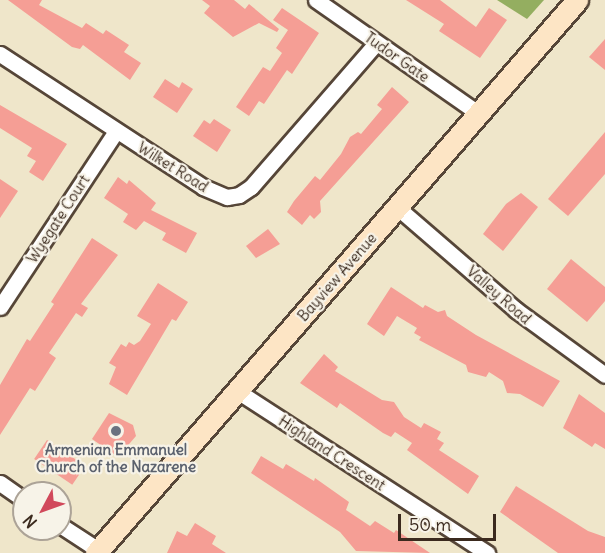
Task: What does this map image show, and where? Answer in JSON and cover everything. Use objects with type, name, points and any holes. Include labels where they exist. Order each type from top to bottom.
[{"type":"main road","name":"Bayview Avenue","points":[[99,552],[577,0]]},
{"type":"street","name":"Tudor Gate","points":[[316,0],[478,114]]},
{"type":"street","name":"Wilket Road","points":[[0,54],[216,194],[239,195],[262,174],[376,43]]},
{"type":"street","name":"Wyegate Court","points":[[0,307],[116,131]]},
{"type":"street","name":"Valley Road","points":[[398,208],[516,310],[605,375]]},
{"type":"street","name":"Highland Crescent","points":[[238,392],[487,553]]},
{"type":"street","points":[[72,533],[99,552]]},
{"type":"street","points":[[456,553],[465,539]]},
{"type":"green space","points":[[497,0],[544,0],[527,19]]},
{"type":"building","points":[[8,0],[42,0],[39,5],[82,28],[86,23],[103,34],[106,30],[129,45],[124,52],[141,63],[130,80],[83,45],[80,49],[72,47]]},
{"type":"building","points":[[202,0],[234,0],[245,9],[249,4],[279,29],[277,32],[259,23],[233,37],[204,13],[210,6]]},
{"type":"building","points":[[406,0],[440,0],[476,27],[489,8],[507,20],[480,58],[439,31],[444,24]]},
{"type":"building","points":[[282,8],[319,33],[292,74],[287,70],[264,104],[259,101],[249,116],[236,107],[263,67],[270,71],[282,53],[276,48],[288,30],[273,20]]},
{"type":"building","points":[[605,39],[605,70],[589,57]]},
{"type":"building","points":[[165,79],[179,88],[182,82],[193,89],[177,113],[153,97]]},
{"type":"building","points":[[392,87],[409,102],[320,201],[321,212],[314,219],[310,215],[302,225],[287,212],[294,201],[315,176],[320,180],[341,154],[350,137],[358,132],[361,134],[382,109],[377,105]]},
{"type":"building","points":[[0,105],[67,144],[43,181],[29,172],[36,161],[27,156],[32,148],[0,128]]},
{"type":"building","points":[[214,119],[231,130],[217,152],[193,136],[204,120],[210,124]]},
{"type":"building","points":[[605,132],[605,174],[568,216],[548,199]]},
{"type":"building","points":[[118,177],[127,184],[129,180],[156,203],[151,210],[197,233],[186,253],[162,240],[166,233],[144,221],[136,230],[123,222],[128,214],[104,198]]},
{"type":"building","points":[[0,179],[18,191],[0,218]]},
{"type":"building","points":[[521,193],[538,207],[503,251],[483,234],[506,204]]},
{"type":"building","points":[[268,229],[280,244],[256,258],[246,246]]},
{"type":"building","points":[[92,238],[118,255],[81,304],[88,308],[82,317],[76,313],[49,353],[56,358],[35,391],[30,388],[0,435],[0,385],[27,339],[30,341],[54,304],[51,302]]},
{"type":"building","points":[[571,259],[605,287],[605,301],[587,322],[547,289]]},
{"type":"building","points":[[158,283],[188,302],[176,321],[172,319],[127,395],[109,384],[116,367],[109,363],[121,344],[126,347],[129,342],[134,345],[140,341],[151,324],[137,316]]},
{"type":"building","points":[[391,287],[423,308],[425,305],[438,312],[445,310],[447,316],[476,335],[560,381],[543,407],[520,394],[507,393],[503,381],[489,372],[486,377],[468,372],[466,365],[419,340],[421,337],[414,333],[417,328],[397,316],[384,336],[367,324]]},
{"type":"building","points":[[324,354],[338,367],[335,371],[382,400],[394,402],[404,417],[421,428],[424,423],[441,432],[437,439],[444,443],[439,450],[479,476],[468,494],[407,450],[412,443],[395,432],[391,437],[383,433],[340,403],[337,408],[300,383]]},
{"type":"building","points":[[579,394],[605,413],[605,449],[595,443],[592,447],[563,428]]},
{"type":"building","name":"Armenian Emmanuel Church of the Nazarene","points":[[109,413],[133,425],[136,436],[118,457],[92,439]]},
{"type":"building","points":[[47,440],[85,466],[72,485],[72,481],[67,481],[34,459]]},
{"type":"building","points":[[261,456],[283,469],[286,464],[314,481],[315,478],[349,502],[346,510],[370,526],[375,521],[394,533],[396,530],[430,553],[356,551],[340,532],[251,473]]},
{"type":"building","points":[[516,486],[588,531],[605,537],[605,553],[558,553],[500,512]]},
{"type":"building","points":[[195,523],[216,536],[212,544],[226,553],[167,553],[177,531],[187,536]]},
{"type":"place","name":"Armenian Emmanuel Church of the Nazarene","points":[[116,431]]}]
